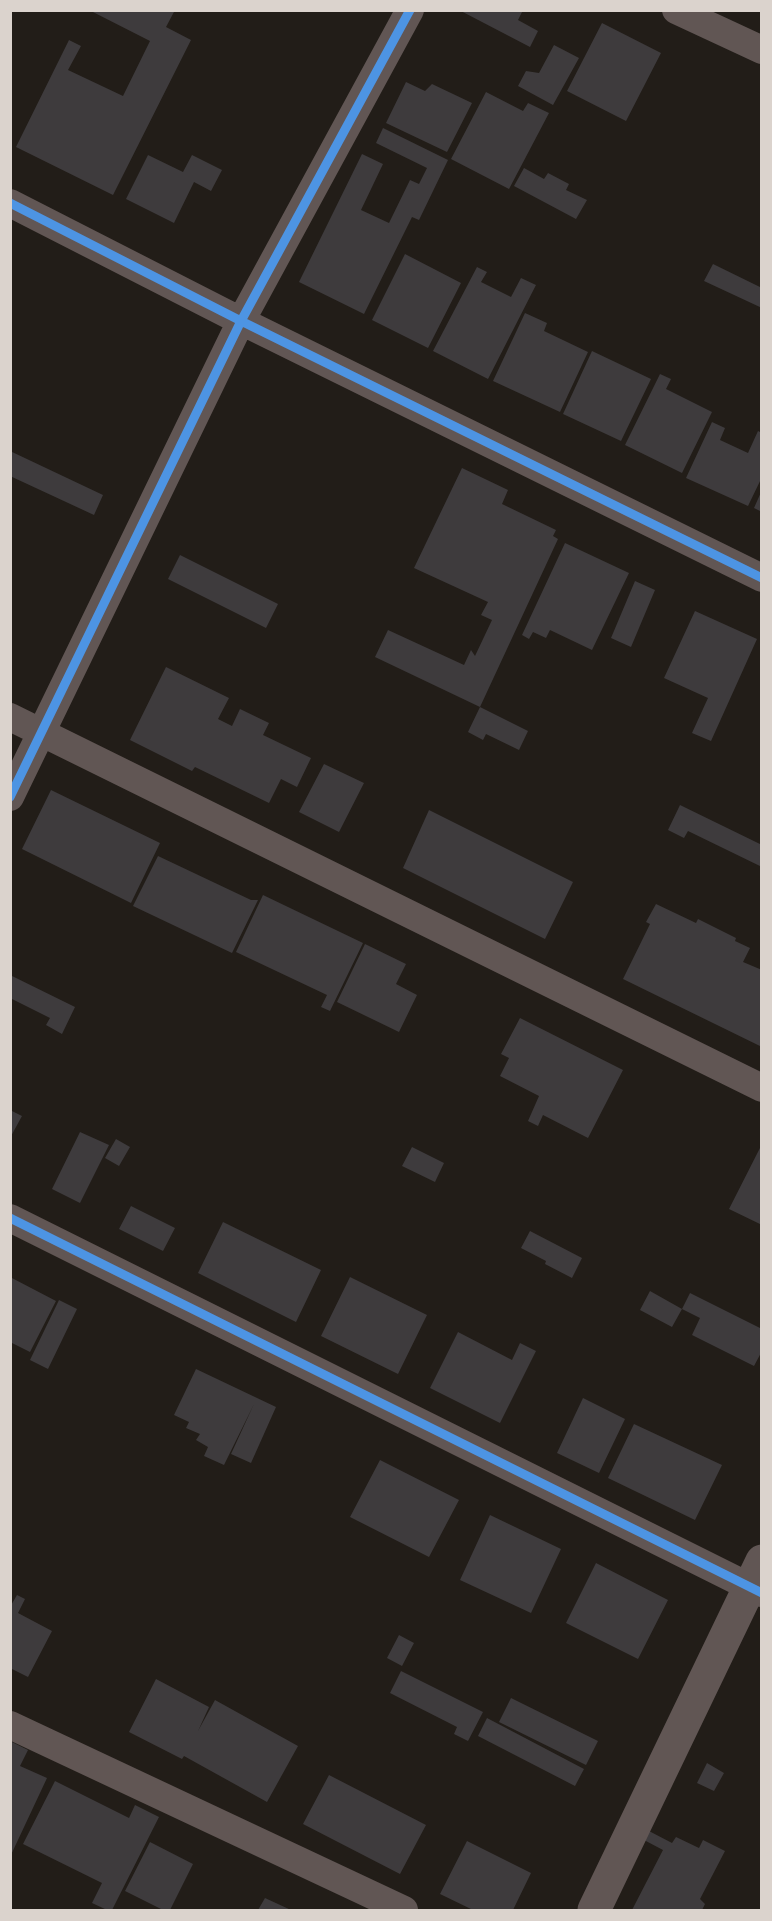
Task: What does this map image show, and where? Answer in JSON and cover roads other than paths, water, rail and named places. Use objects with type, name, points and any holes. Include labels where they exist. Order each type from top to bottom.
[{"type":"street","points":[[10,796],[241,321],[410,10]]},
{"type":"street","points":[[676,10],[762,50]]},
{"type":"street","points":[[10,203],[241,321],[762,578]]},
{"type":"street","points":[[10,717],[762,1088]]},
{"type":"street","points":[[10,1218],[757,1580],[594,1911]]},
{"type":"street","points":[[10,1725],[404,1911]]}]
